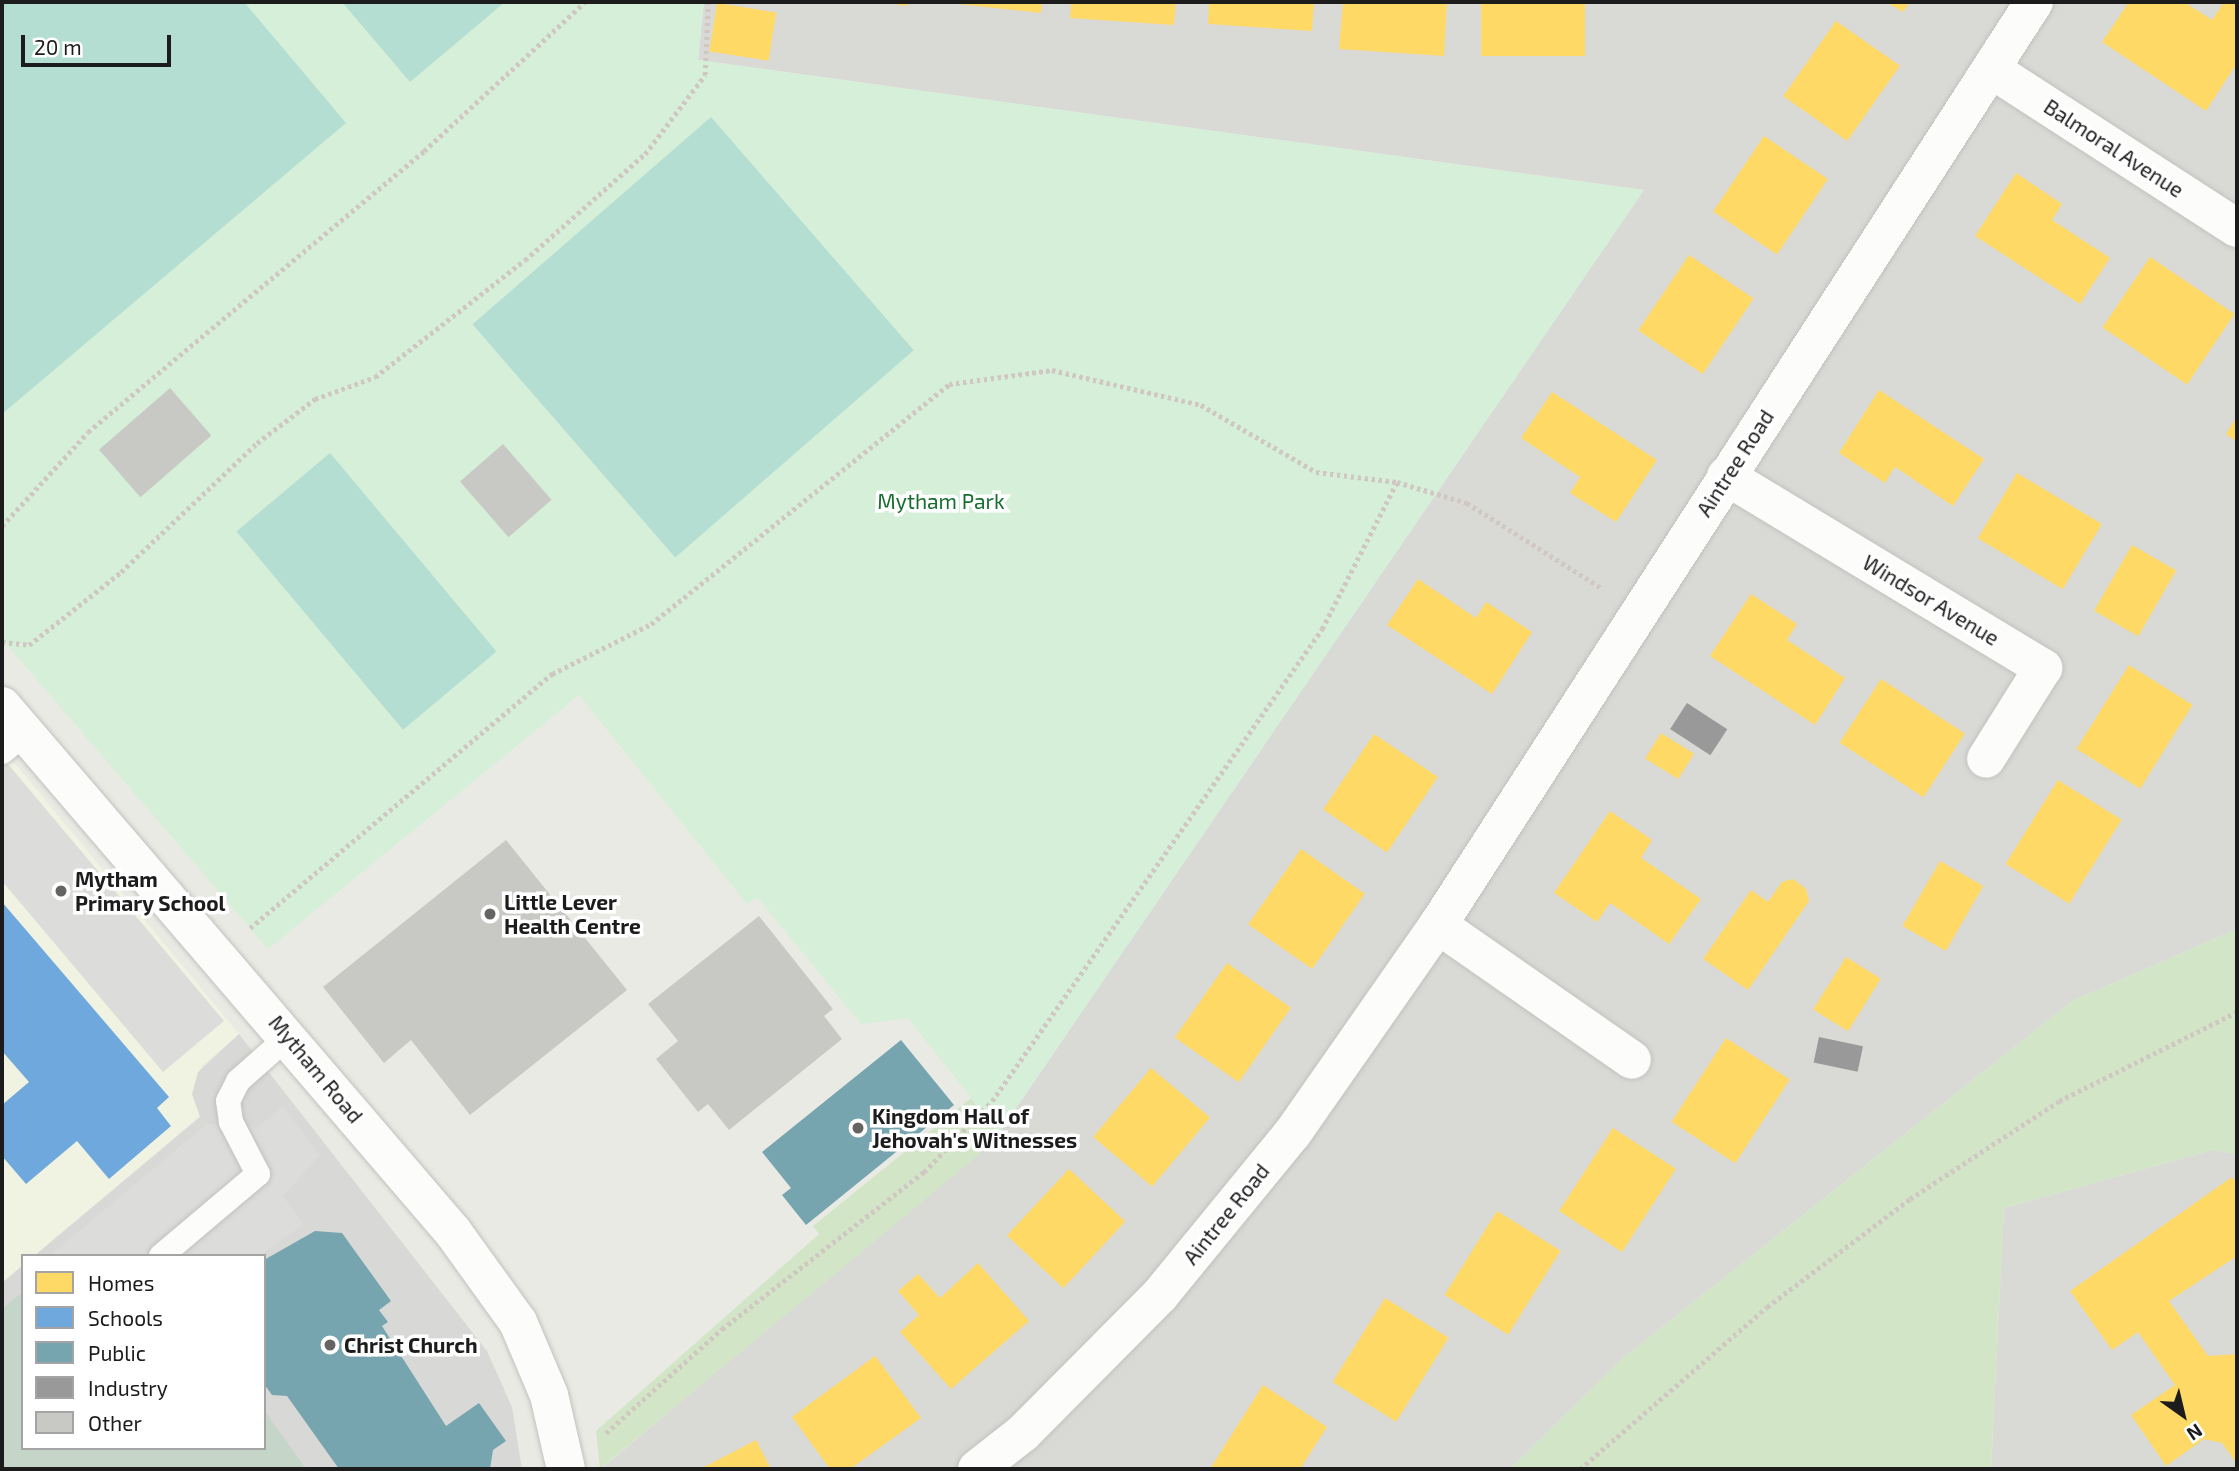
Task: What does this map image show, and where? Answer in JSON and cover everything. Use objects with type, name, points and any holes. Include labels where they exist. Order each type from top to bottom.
[{"type":"street","name":"Aintree Road","points":[[977,1469],[1023,1433],[1160,1295],[1292,1134],[1438,925],[2035,2]]},
{"type":"street","name":"Balmoral Avenue","points":[[1991,69],[2237,228]]},
{"type":"street","name":"Windsor Avenue","points":[[1726,476],[2043,668],[1986,759]]},
{"type":"street","name":"Mytham Road","points":[[9,731],[218,955],[453,1232],[518,1322],[549,1395],[565,1464]]},
{"type":"street","points":[[1438,925],[1632,1060]]},
{"type":"lane","points":[[163,1254],[258,1174],[231,1122],[228,1101],[238,1081],[289,1037]]},
{"type":"path","points":[[2,526],[88,432],[424,151],[585,2]]},
{"type":"path","points":[[2,642],[29,645],[121,572],[257,443],[315,399],[375,377],[525,260],[645,154],[705,75],[708,2]]},
{"type":"path","points":[[218,955],[552,674],[651,624],[949,384],[1052,370],[1201,405],[1316,472],[1397,482],[1467,503],[1640,612]]},
{"type":"path","points":[[565,1464],[593,1444],[722,1329],[924,1172],[992,1101],[1322,629],[1397,482]]},
{"type":"path","points":[[1580,1469],[1767,1307],[1910,1199],[2059,1101],[2237,1012]]},
{"type":"shaded area","points":[[2,2],[244,2],[346,123],[2,414]]},
{"type":"shaded area","points":[[342,2],[505,2],[410,82]]},
{"type":"shaded area","points":[[704,2],[2237,2],[2237,929],[2072,1001],[1623,1358],[1510,1469],[601,1469],[999,1133],[1644,190],[698,60]]},
{"type":"shaded area","points":[[711,117],[914,350],[675,558],[473,324]]},
{"type":"shaded area","points":[[330,453],[496,651],[403,730],[237,531]]},
{"type":"shaded area","name":"Mytham Primary School","points":[[2,748],[239,1034],[202,1066],[200,1116],[36,1254],[21,1254],[21,1267],[2,1283]]},
{"type":"shaded area","points":[[2,757],[224,1021],[163,1072],[2,881]]},
{"type":"shaded area","points":[[239,1034],[487,1351],[512,1407],[522,1469],[2,1469],[2,1283],[21,1267],[21,1450],[266,1450],[266,1254],[36,1254],[200,1117],[192,1094],[198,1072]]},
{"type":"shaded area","points":[[283,1106],[320,1155],[283,1196],[304,1224],[262,1254],[51,1254],[207,1124],[258,1127]]},
{"type":"shaded area","points":[[2213,1150],[2237,1154],[2237,1469],[1991,1469],[2004,1208]]},
{"type":"shaded area","points":[[21,1294],[21,1450],[266,1450],[266,1413],[306,1469],[2,1469],[2,1309]]},
{"type":"green space","name":"Mytham Park","points":[[2,2],[704,2],[698,60],[1644,190],[999,1133],[908,1018],[861,1024],[757,897],[747,904],[579,695],[268,949],[2,639]]},
{"type":"green space","points":[[2237,929],[2237,1154],[2213,1150],[2004,1208],[1991,1469],[1510,1469],[1623,1358],[2072,1001]]},
{"type":"green space","points":[[971,1098],[999,1133],[976,1157],[600,1469],[596,1431],[819,1234],[813,1226]]},
{"type":"building: Homes","points":[[879,2],[908,2],[907,6]]},
{"type":"building: Homes","points":[[938,2],[1042,2],[1041,13]]},
{"type":"building: Homes","points":[[1071,2],[1176,2],[1174,25],[1070,18]]},
{"type":"building: Homes","points":[[1209,2],[1314,2],[1312,31],[1208,24]]},
{"type":"building: Homes","points":[[1343,2],[1447,2],[1444,56],[1339,49]]},
{"type":"building: Homes","points":[[1481,2],[1585,2],[1585,56],[1481,56]]},
{"type":"building: Homes","points":[[1886,2],[1910,2],[1903,12]]},
{"type":"building: Homes","points":[[2129,2],[2184,2],[2212,20],[2224,2],[2237,4],[2237,63],[2206,111],[2102,42]]},
{"type":"building: Homes","points":[[717,3],[776,12],[769,61],[709,51]]},
{"type":"building: Homes","points":[[1836,21],[1900,66],[1847,141],[1783,96]]},
{"type":"building: Homes","points":[[1764,136],[1828,179],[1777,255],[1713,211]]},
{"type":"building: Homes","points":[[2016,173],[2062,204],[2052,220],[2110,258],[2080,304],[1975,236]]},
{"type":"building: Homes","points":[[1689,255],[1754,299],[1703,374],[1638,330]]},
{"type":"building: Homes","points":[[2150,257],[2235,314],[2187,385],[2102,327]]},
{"type":"building: Homes","points":[[1879,390],[1984,459],[1953,506],[1895,467],[1885,483],[1839,453]]},
{"type":"building: Homes","points":[[1552,392],[1657,460],[1616,522],[1570,493],[1580,477],[1521,438]]},
{"type":"building: Homes","points":[[2237,416],[2237,442],[2226,434]]},
{"type":"building: Homes","points":[[2017,473],[2102,524],[2063,589],[1978,538]]},
{"type":"building: Homes","points":[[2132,545],[2176,570],[2138,636],[2094,611]]},
{"type":"building: Homes","points":[[1418,579],[1476,618],[1486,602],[1532,632],[1492,694],[1387,625]]},
{"type":"building: Homes","points":[[1751,594],[1797,624],[1787,640],[1845,678],[1815,725],[1710,656]]},
{"type":"building: Homes","points":[[2129,665],[2193,705],[2140,789],[2077,749]]},
{"type":"building: Homes","points":[[1881,679],[1965,733],[1923,797],[1840,743]]},
{"type":"building: Homes","points":[[1661,733],[1694,754],[1678,779],[1645,758]]},
{"type":"building: Homes","points":[[1374,734],[1438,777],[1387,853],[1323,809]]},
{"type":"building: Homes","points":[[2058,780],[2122,820],[2069,904],[2006,864]]},
{"type":"building: Homes","points":[[1610,811],[1652,840],[1641,858],[1701,899],[1669,944],[1610,903],[1597,922],[1554,893]]},
{"type":"building: Homes","points":[[1301,849],[1365,894],[1312,969],[1248,924]]},
{"type":"building: Homes","points":[[1940,861],[1983,886],[1946,951],[1902,926]]},
{"type":"building: Homes","points":[[1793,879],[1806,889],[1809,901],[1748,990],[1703,959],[1751,890],[1768,902],[1782,882]]},
{"type":"building: Homes","points":[[1846,957],[1881,979],[1848,1031],[1813,1010]]},
{"type":"building: Homes","points":[[1227,963],[1291,1008],[1239,1082],[1175,1038]]},
{"type":"building: Homes","points":[[1726,1038],[1790,1079],[1735,1163],[1672,1122]]},
{"type":"building: Homes","points":[[1151,1068],[1210,1117],[1152,1186],[1093,1137]]},
{"type":"building: Homes","points":[[1613,1128],[1676,1169],[1622,1252],[1559,1211]]},
{"type":"building: Homes","points":[[1069,1169],[1125,1222],[1063,1288],[1007,1236]]},
{"type":"building: Homes","points":[[2232,1177],[2237,1185],[2237,1256],[2169,1301],[2208,1356],[2237,1354],[2237,1464],[2222,1443],[2204,1439],[2166,1466],[2131,1415],[2175,1385],[2138,1332],[2112,1350],[2070,1291]]},
{"type":"building: Homes","points":[[1497,1211],[1561,1251],[1508,1335],[1445,1295]]},
{"type":"building: Homes","points":[[978,1263],[1029,1321],[951,1389],[900,1332],[919,1315],[898,1291],[918,1274],[940,1298]]},
{"type":"building: Homes","points":[[1385,1298],[1449,1338],[1396,1422],[1333,1382]]},
{"type":"building: Homes","points":[[875,1356],[921,1418],[850,1469],[830,1469],[792,1417]]},
{"type":"building: Homes","points":[[1263,1385],[1327,1427],[1300,1469],[1210,1469]]},
{"type":"building: Homes","points":[[756,1440],[771,1469],[699,1469],[710,1464]]},
{"type":"building: Schools","points":[[2,902],[169,1097],[157,1108],[171,1126],[109,1179],[77,1141],[26,1184],[2,1156],[2,1105],[29,1082],[2,1051]]},
{"type":"building: Public","name":"Kingdom Hall of Jehovah's Witnesses","points":[[901,1040],[954,1105],[806,1225],[782,1195],[791,1188],[762,1152]]},
{"type":"building: Public","name":"Christ Church","points":[[315,1231],[342,1233],[391,1301],[379,1310],[388,1322],[382,1326],[446,1426],[479,1403],[506,1441],[493,1450],[490,1469],[339,1469],[287,1396],[272,1395],[266,1387],[266,1259]]},
{"type":"building: Industry","points":[[1687,703],[1727,729],[1710,755],[1670,729]]},
{"type":"building: Industry","points":[[1819,1037],[1863,1046],[1858,1072],[1814,1062]]},
{"type":"building: Other","points":[[170,388],[211,436],[140,497],[99,450]]},
{"type":"building: Other","points":[[503,444],[552,500],[509,537],[460,481]]},
{"type":"building: Other","name":"Little Lever Health Centre","points":[[506,840],[627,990],[470,1115],[411,1040],[384,1063],[323,987]]},
{"type":"building: Other","points":[[759,916],[833,1009],[824,1016],[842,1039],[729,1130],[708,1104],[698,1112],[656,1059],[678,1041],[648,1004]]},
{"type":"place","name":"Mytham Primary School","points":[[61,891]]},
{"type":"place","name":"Little Lever Health Centre","points":[[490,914]]},
{"type":"place","name":"Kingdom Hall of Jehovah's Witnesses","points":[[858,1128]]},
{"type":"place","name":"Christ Church","points":[[330,1345]]}]
